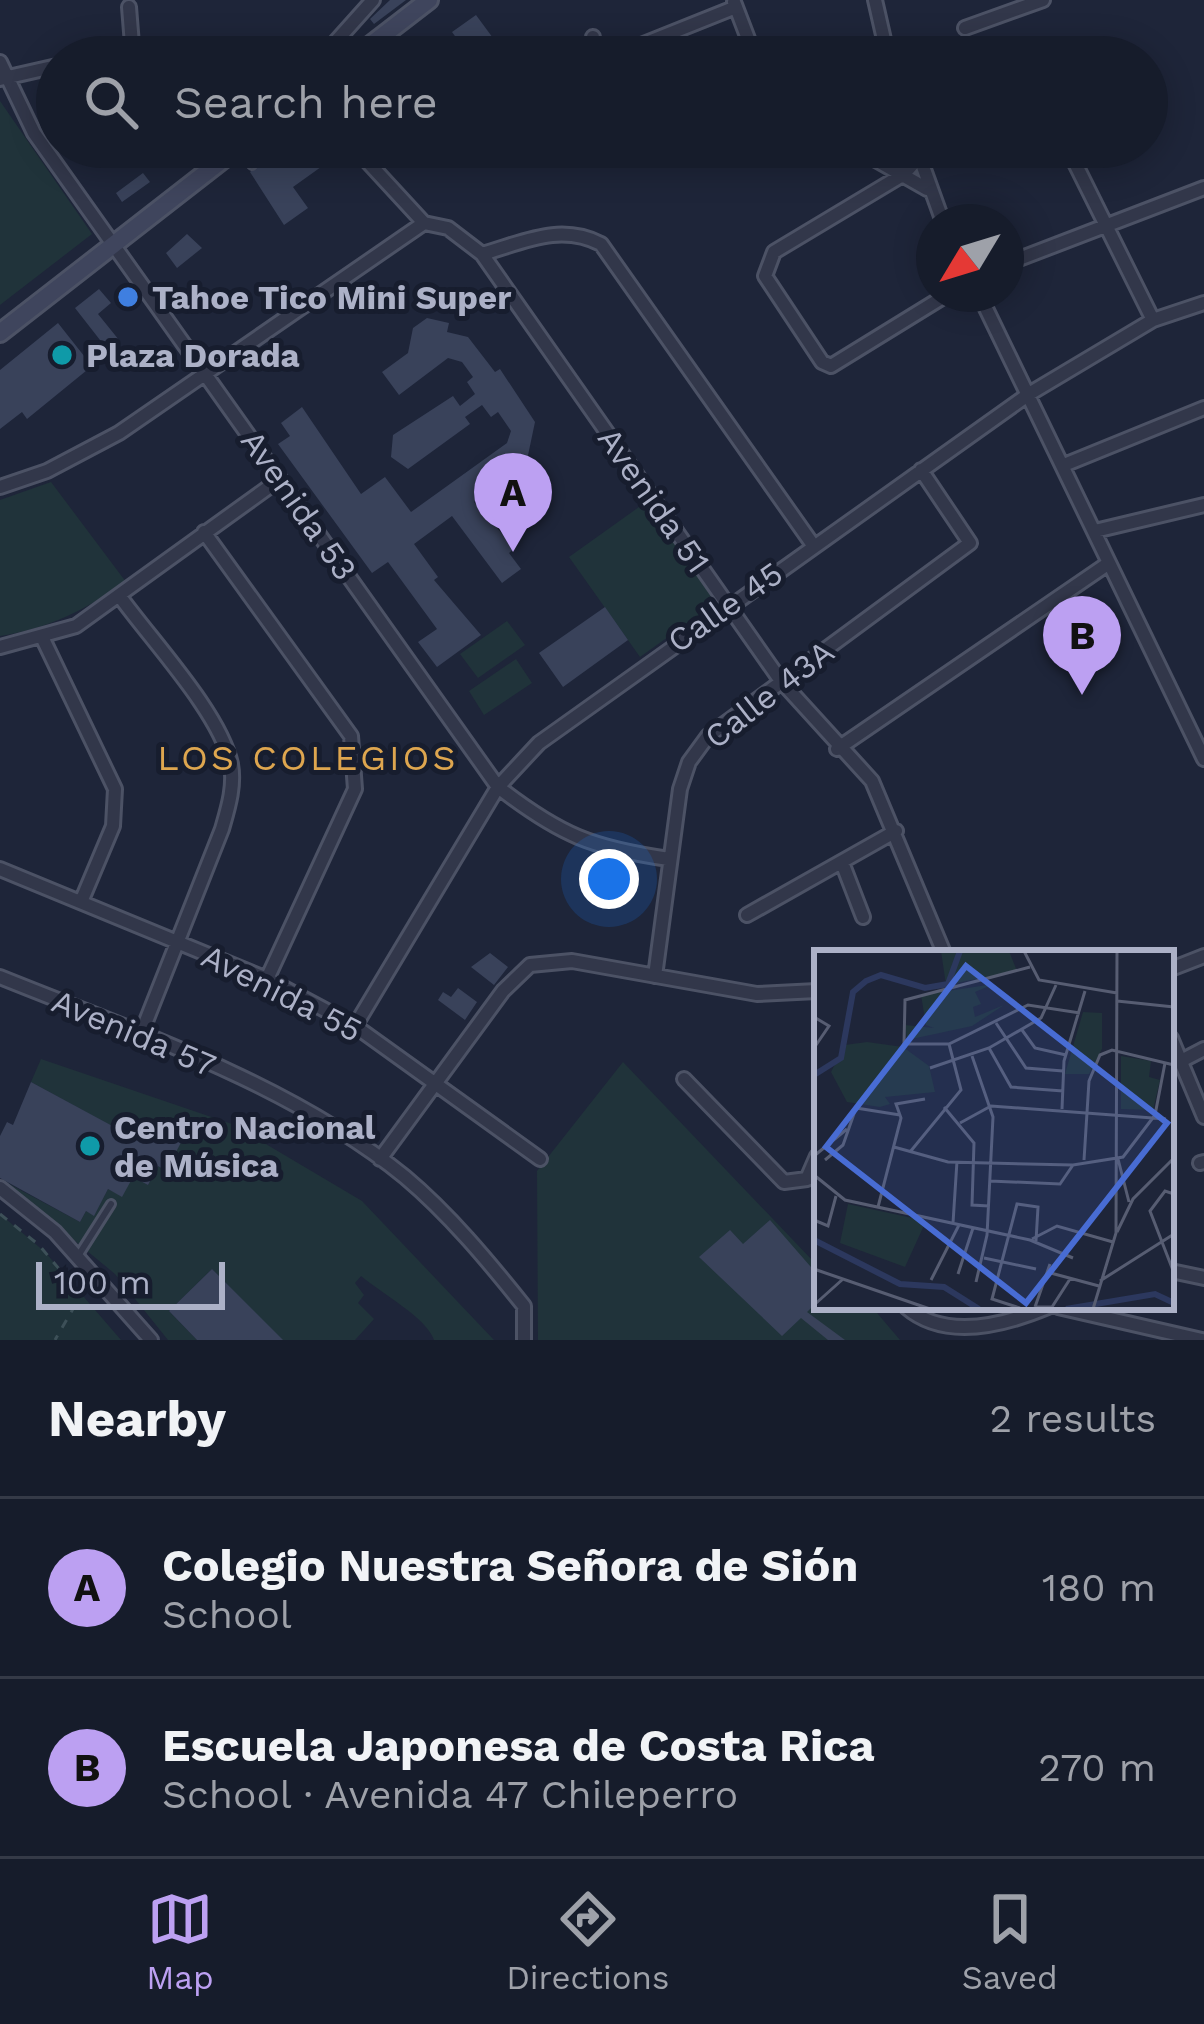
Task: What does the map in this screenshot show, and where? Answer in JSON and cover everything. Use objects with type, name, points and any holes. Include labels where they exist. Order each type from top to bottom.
[{"type":"main road","points":[[383,36],[430,0]]},
{"type":"main road","points":[[0,333],[212,168]]},
{"type":"street","points":[[341,36],[373,0]]},
{"type":"street","points":[[874,0],[883,36]]},
{"type":"street","points":[[965,28],[1005,6],[1043,0]]},
{"type":"street","points":[[659,36],[735,3],[747,36]]},
{"type":"street","points":[[129,7],[131,36]]},
{"type":"street","points":[[2,72],[36,68]]},
{"type":"street","name":"Avenida 53","points":[[2,72],[36,136]]},
{"type":"street","name":"Avenida 53","points":[[60,168],[498,787],[562,835],[604,849],[670,859]]},
{"type":"street","name":"Avenida 51","points":[[373,168],[424,223],[448,229],[482,254],[782,681],[837,749],[872,782],[943,950]]},
{"type":"street","points":[[893,168],[927,189]]},
{"type":"street","points":[[908,168],[768,261],[765,275],[822,362],[831,366],[919,312]]},
{"type":"street","points":[[922,168],[934,204]]},
{"type":"street","points":[[1077,168],[1153,320]]},
{"type":"street","points":[[1024,257],[1204,188]]},
{"type":"street","points":[[0,487],[78,457],[424,223]]},
{"type":"street","points":[[482,254],[558,232],[585,236],[612,255],[813,544]]},
{"type":"street","name":"Calle 45","points":[[355,1026],[498,787],[539,743],[1029,394],[1153,320],[1204,303]]},
{"type":"street","points":[[988,312],[1204,759]]},
{"type":"street","points":[[1064,465],[1204,407]]},
{"type":"street","name":"Calle 43A","points":[[655,976],[689,762],[708,736],[970,543],[921,470]]},
{"type":"street","points":[[0,646],[76,626],[280,479]]},
{"type":"street","points":[[1095,531],[1204,505]]},
{"type":"street","points":[[204,532],[351,736],[357,763],[355,788],[267,979]]},
{"type":"street","points":[[837,749],[1109,563]]},
{"type":"street","points":[[121,598],[217,730],[231,764],[232,798],[141,1034]]},
{"type":"street","points":[[43,638],[108,770],[116,810],[81,902]]},
{"type":"street","points":[[747,915],[896,831]]},
{"type":"street","points":[[843,865],[863,917]]},
{"type":"street","name":"Avenida 55","points":[[0,869],[267,979],[355,1026],[439,1082],[539,1159]]},
{"type":"street","points":[[1174,968],[1204,956]]},
{"type":"street","points":[[380,1159],[503,991],[530,964],[572,961],[757,994],[814,991]]},
{"type":"street","name":"Avenida 57","points":[[0,977],[226,1071],[380,1159],[427,1196],[502,1279],[524,1306],[526,1334]]},
{"type":"street","points":[[1174,1045],[1204,1117]]},
{"type":"street","points":[[1181,1061],[1204,1049]]},
{"type":"street","points":[[684,1079],[784,1182],[803,1182],[814,1162]]},
{"type":"street","points":[[0,1188],[78,1256],[152,1340]]},
{"type":"street","points":[[1174,1272],[1204,1278]]},
{"type":"street","points":[[910,1310],[946,1336],[973,1337],[1040,1310]]},
{"type":"street","points":[[1071,1310],[1202,1340]]},
{"type":"street","points":[[1013,1321],[1018,1340]]},
{"type":"lane","points":[[78,1256],[111,1204]]},
{"type":"path","points":[[0,1214],[39,1245],[81,1295],[55,1340]]},
{"type":"shaded area","points":[[0,101],[36,153],[36,168],[46,168],[92,234],[0,305]]},
{"type":"shaded area","points":[[51,482],[126,582],[66,616],[0,636],[0,500]]},
{"type":"shaded area","points":[[516,483],[531,504],[494,530],[479,510]]},
{"type":"shaded area","points":[[646,502],[717,602],[640,657],[569,557]]},
{"type":"shaded area","points":[[507,621],[525,645],[478,678],[460,654]]},
{"type":"shaded area","points":[[516,659],[532,683],[484,715],[469,691]]},
{"type":"shaded area","points":[[41,1059],[232,1124],[362,1201],[494,1340],[434,1340],[413,1315],[361,1276],[355,1283],[364,1295],[358,1303],[374,1319],[355,1340],[275,1340],[278,1336],[212,1269],[169,1311],[197,1340],[168,1340],[115,1274],[0,1179],[80,1222],[86,1211],[94,1215],[108,1189],[122,1196],[110,1155],[148,1185],[158,1166],[166,1170],[185,1133],[160,1119],[151,1135],[126,1114],[117,1129],[31,1082]]},
{"type":"shaded area","points":[[623,1062],[813,1261],[814,1253],[814,1310],[875,1310],[900,1340],[538,1340],[537,1171]]},
{"type":"shaded area","points":[[0,1214],[45,1252],[121,1340],[0,1340]]},
{"type":"building","points":[[390,0],[406,0],[374,24],[370,19]]},
{"type":"building","points":[[476,15],[492,36],[455,36],[452,32]]},
{"type":"building","points":[[254,168],[320,168],[293,187],[308,208],[284,225],[250,172]]},
{"type":"building","points":[[143,173],[150,182],[122,202],[116,193]]},
{"type":"building","points":[[187,234],[202,248],[177,268],[166,253]]},
{"type":"building","points":[[99,289],[111,303],[98,314],[119,340],[107,349],[75,308]]},
{"type":"building","points":[[427,318],[449,323],[447,332],[468,337],[495,372],[500,369],[535,422],[523,479],[510,476],[474,502],[515,548],[509,553],[521,569],[502,583],[452,516],[414,544],[438,577],[434,580],[481,635],[437,667],[418,642],[437,629],[388,562],[372,573],[278,444],[290,436],[281,423],[302,407],[361,494],[385,477],[411,512],[507,443],[511,431],[498,412],[491,417],[482,405],[465,417],[470,424],[408,469],[391,457],[393,435],[453,396],[460,406],[475,394],[467,382],[473,377],[462,362],[448,358],[399,395],[382,372],[408,353],[413,328]]},
{"type":"building","points":[[58,323],[92,366],[27,419],[22,412],[0,429],[0,370]]},
{"type":"building","points":[[605,607],[628,640],[563,687],[539,653]]},
{"type":"building","points":[[490,953],[508,967],[494,985],[471,967]]},
{"type":"building","points":[[458,988],[477,1002],[465,1020],[438,1000],[443,992],[451,997]]},
{"type":"building","name":"Centro Nacional de Música","points":[[31,1082],[118,1129],[126,1114],[154,1129],[159,1119],[186,1133],[166,1171],[158,1166],[148,1185],[133,1177],[122,1197],[108,1189],[94,1216],[86,1211],[80,1222],[0,1178],[0,1136],[7,1122],[13,1125]]},
{"type":"building","points":[[770,1220],[814,1271],[814,1305],[807,1312],[845,1340],[828,1340],[801,1318],[782,1336],[699,1257],[730,1230],[743,1244]]},
{"type":"building","points":[[212,1269],[283,1340],[197,1340],[169,1311]]},
{"type":"place","name":"Tahoe Tico Mini Super","points":[[128,297]]},
{"type":"place","name":"Plaza Dorada","points":[[62,355]]},
{"type":"place","name":"Colegio Nuestra Señora de Sión","points":[[513,552]]},
{"type":"place","name":"Escuela Japonesa de Costa Rica","points":[[1082,695]]},
{"type":"place","name":"Centro Nacional de Música","points":[[90,1146]]},
{"type":"district","name":"LOS COLEGIOS","points":[[308,758]]}]
